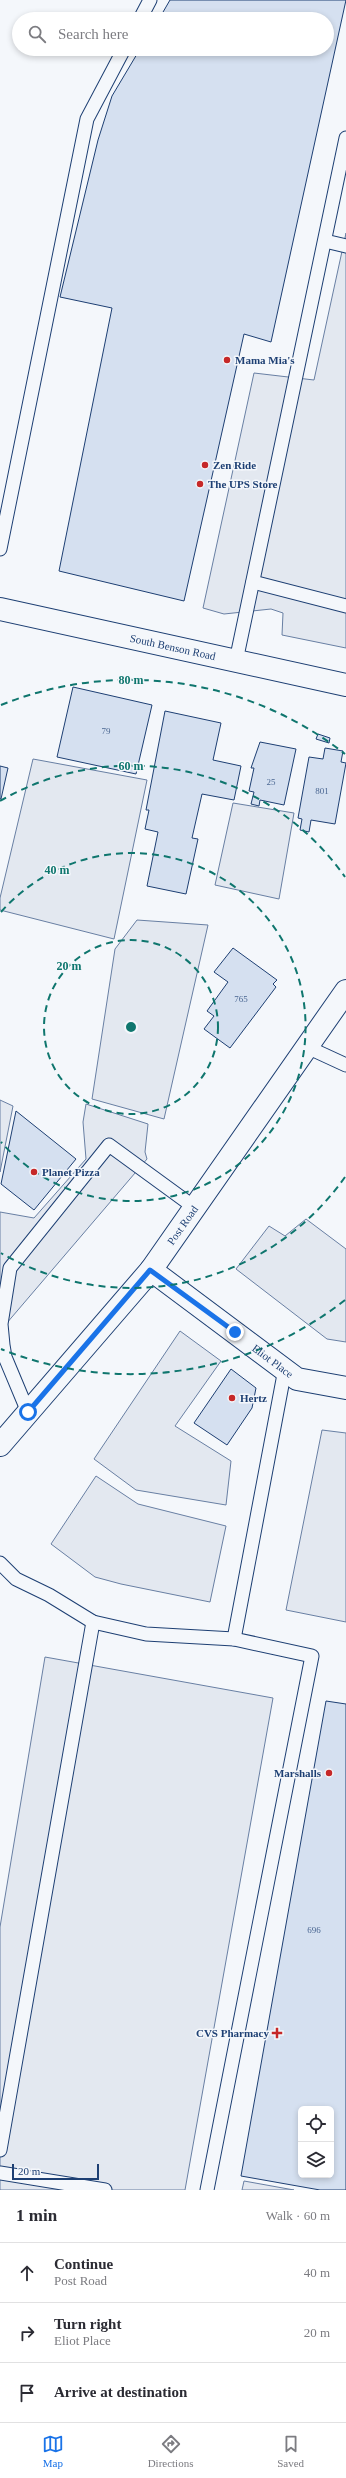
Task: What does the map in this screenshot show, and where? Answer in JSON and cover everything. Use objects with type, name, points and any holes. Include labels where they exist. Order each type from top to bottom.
[{"type":"street","name":"South Benson Road","points":[[0,609],[346,685]]},
{"type":"street","name":"Post Road","points":[[0,1445],[150,1270],[346,991]]},
{"type":"street","name":"Eliot Place","points":[[150,1270],[297,1379],[346,1388]]},
{"type":"lane","points":[[144,12],[150,0]]},
{"type":"lane","points":[[0,549],[15,466],[87,119],[120,56]]},
{"type":"lane","points":[[236,661],[346,138]]},
{"type":"lane","points":[[324,241],[346,246]]},
{"type":"lane","points":[[253,582],[346,606]]},
{"type":"lane","points":[[307,1048],[346,1065]]},
{"type":"lane","points":[[28,1412],[5,1357],[3,1345],[1,1324],[10,1268],[109,1145],[194,1207]]},
{"type":"lane","points":[[234,1639],[285,1369]]},
{"type":"lane","points":[[0,1563],[16,1579],[49,1595],[93,1622],[146,1634],[234,1639],[312,1656],[207,2190]]},
{"type":"lane","points":[[0,2150],[93,1622]]},
{"type":"lane","points":[[0,2173],[105,2190]]},
{"type":"shaded area","points":[[346,233],[346,648],[282,635],[283,613],[271,609],[224,614],[203,608],[254,373],[314,380]]},
{"type":"shaded area","points":[[33,759],[147,780],[114,939],[0,910],[0,898]]},
{"type":"shaded area","points":[[233,803],[294,813],[279,899],[215,885]]},
{"type":"shaded area","points":[[137,920],[208,925],[164,1119],[92,1099],[115,949]]},
{"type":"shaded area","points":[[0,1100],[13,1106],[0,1172]]},
{"type":"shaded area","points":[[86,1104],[148,1124],[145,1152],[147,1159],[0,1331],[0,1212],[34,1218],[86,1159],[83,1122]]},
{"type":"shaded area","points":[[306,1219],[346,1249],[346,1342],[327,1339],[236,1269],[269,1226],[285,1236]]},
{"type":"shaded area","points":[[180,1331],[221,1361],[175,1426],[231,1461],[226,1505],[136,1490],[94,1459]]},
{"type":"shaded area","points":[[322,1430],[346,1433],[346,1622],[286,1610]]},
{"type":"shaded area","points":[[96,1476],[138,1504],[226,1526],[210,1602],[121,1584],[95,1577],[51,1544]]},
{"type":"shaded area","points":[[45,1657],[273,1698],[185,2190],[0,2190],[0,1927]]},
{"type":"shaded area","points":[[244,2181],[294,2190],[242,2190]]},
{"type":"building","points":[[170,0],[346,0],[334,55],[334,12],[163,12]]},
{"type":"building","points":[[136,56],[334,56],[271,342],[244,334],[184,601],[59,571],[112,308],[60,297],[98,140],[112,96]]},
{"type":"building","points":[[73,687],[152,705],[136,774],[57,757]]},
{"type":"building","points":[[165,711],[221,723],[213,760],[241,766],[234,800],[202,794],[192,838],[198,839],[186,894],[147,886],[158,832],[145,829],[149,810],[146,810]]},
{"type":"building","points":[[318,734],[330,738],[329,743],[316,739]]},
{"type":"building","points":[[260,742],[296,749],[284,805],[260,800],[259,806],[251,804],[254,792],[249,791],[254,768],[251,768]]},
{"type":"building","points":[[325,748],[343,751],[341,762],[346,763],[335,824],[311,820],[309,832],[300,830],[302,819],[298,818],[309,757],[323,759]]},
{"type":"building","points":[[0,766],[8,768],[1,799],[0,799]]},
{"type":"building","points":[[233,948],[277,980],[273,984],[276,987],[230,1048],[204,1029],[214,1016],[207,1011],[228,982],[214,972]]},
{"type":"building","name":"Planet Pizza","points":[[16,1111],[76,1159],[34,1210],[1,1184]]},
{"type":"building","name":"Hertz","points":[[231,1369],[256,1388],[252,1408],[227,1445],[194,1423]]},
{"type":"building","points":[[326,1701],[346,1704],[346,2190],[320,2190],[241,2176]]},
{"type":"place","name":"Mama Mia's","points":[[227,360]]},
{"type":"place","name":"Zen Ride","points":[[205,465]]},
{"type":"place","name":"The UPS Store","points":[[200,484]]},
{"type":"place","name":"Planet Pizza","points":[[34,1172]]},
{"type":"place","name":"Hertz","points":[[232,1398]]},
{"type":"place","name":"Marshalls","points":[[329,1773]]},
{"type":"place","name":"CVS Pharmacy","points":[[277,2033]]},
{"type":"route","points":[[28,1412],[150,1270],[235,1332]]}]
